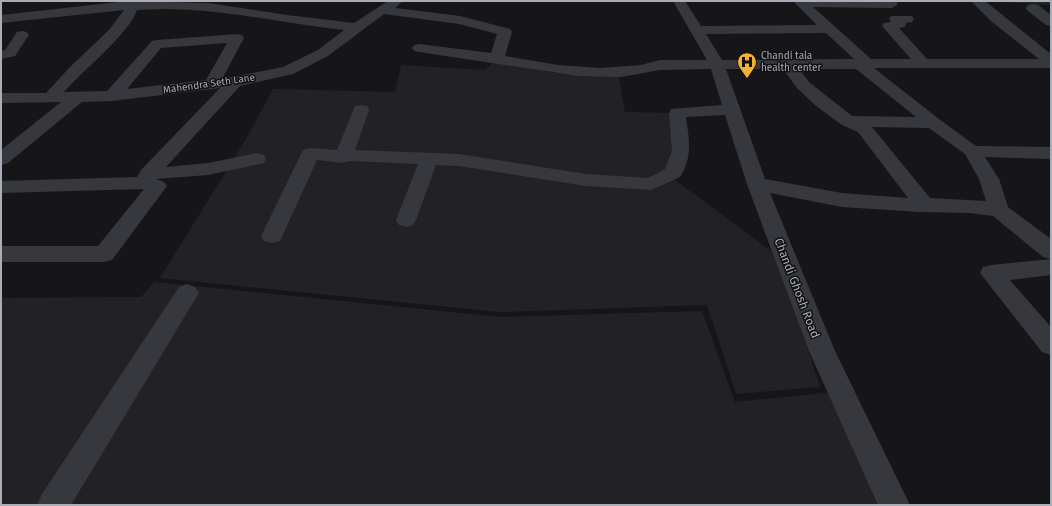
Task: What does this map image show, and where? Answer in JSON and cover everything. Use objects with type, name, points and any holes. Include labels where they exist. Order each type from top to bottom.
[{"type":"street","name":"Mahendra Seth Lane","points":[[1,98],[77,98],[112,96],[174,90],[212,83],[235,82],[288,71],[323,53],[382,10],[397,1]]},
{"type":"street","name":"Chandi Ghosh Road","points":[[679,1],[717,64],[757,184],[822,351],[894,505]]},
{"type":"street","points":[[977,1],[1051,62]]},
{"type":"street","points":[[800,2],[892,4]]},
{"type":"street","points":[[800,2],[862,63],[933,123],[972,151],[989,179],[999,210]]},
{"type":"street","points":[[50,98],[74,71],[114,33],[129,14],[133,3]]},
{"type":"street","points":[[1,19],[133,3],[189,5],[232,9],[312,23],[358,27]]},
{"type":"street","points":[[1033,8],[1051,22]]},
{"type":"street","points":[[382,10],[460,20],[505,32],[497,59]]},
{"type":"street","points":[[907,19],[896,19],[900,24],[889,26],[923,64]]},
{"type":"street","points":[[696,30],[829,29]]},
{"type":"street","points":[[1,55],[10,53],[22,35]]},
{"type":"street","points":[[112,96],[157,44],[237,38],[212,83]]},
{"type":"street","points":[[419,48],[569,71],[631,72],[660,65],[1051,62]]},
{"type":"street","points":[[787,64],[804,85],[822,102],[848,121],[864,128],[924,205]]},
{"type":"street","points":[[146,178],[235,82]]},
{"type":"street","points":[[1,115],[27,98]]},
{"type":"street","points":[[1,159],[77,98]]},
{"type":"street","points":[[272,236],[310,154],[343,157],[459,160],[586,180],[651,184],[673,173],[681,151],[677,113],[732,109]]},
{"type":"street","points":[[343,157],[361,110]]},
{"type":"street","points":[[848,121],[933,123]]},
{"type":"street","points":[[972,151],[1048,156]]},
{"type":"street","points":[[1,187],[146,178],[208,169],[257,159]]},
{"type":"street","points":[[406,220],[429,159]]},
{"type":"street","points":[[1,254],[104,254],[157,186],[146,178]]},
{"type":"street","points":[[757,184],[842,200],[970,206],[999,210],[1051,251]]},
{"type":"street","points":[[1051,267],[991,273],[1051,345]]},
{"type":"street","points":[[53,505],[187,293]]},
{"type":"shaded area","points":[[988,1],[1051,1],[1051,5]]},
{"type":"shaded area","points":[[495,61],[556,73],[618,74],[625,112],[671,113],[676,153],[663,171],[778,256],[820,387],[736,394],[707,305],[499,312],[160,278],[246,139],[273,89],[395,92],[401,65],[485,70]]},
{"type":"shaded area","points":[[154,282],[500,317],[702,311],[735,402],[835,392],[883,505],[1,505],[1,298],[141,297]]},
{"type":"place","name":"Chandi tala health center","points":[[747,79]]}]
